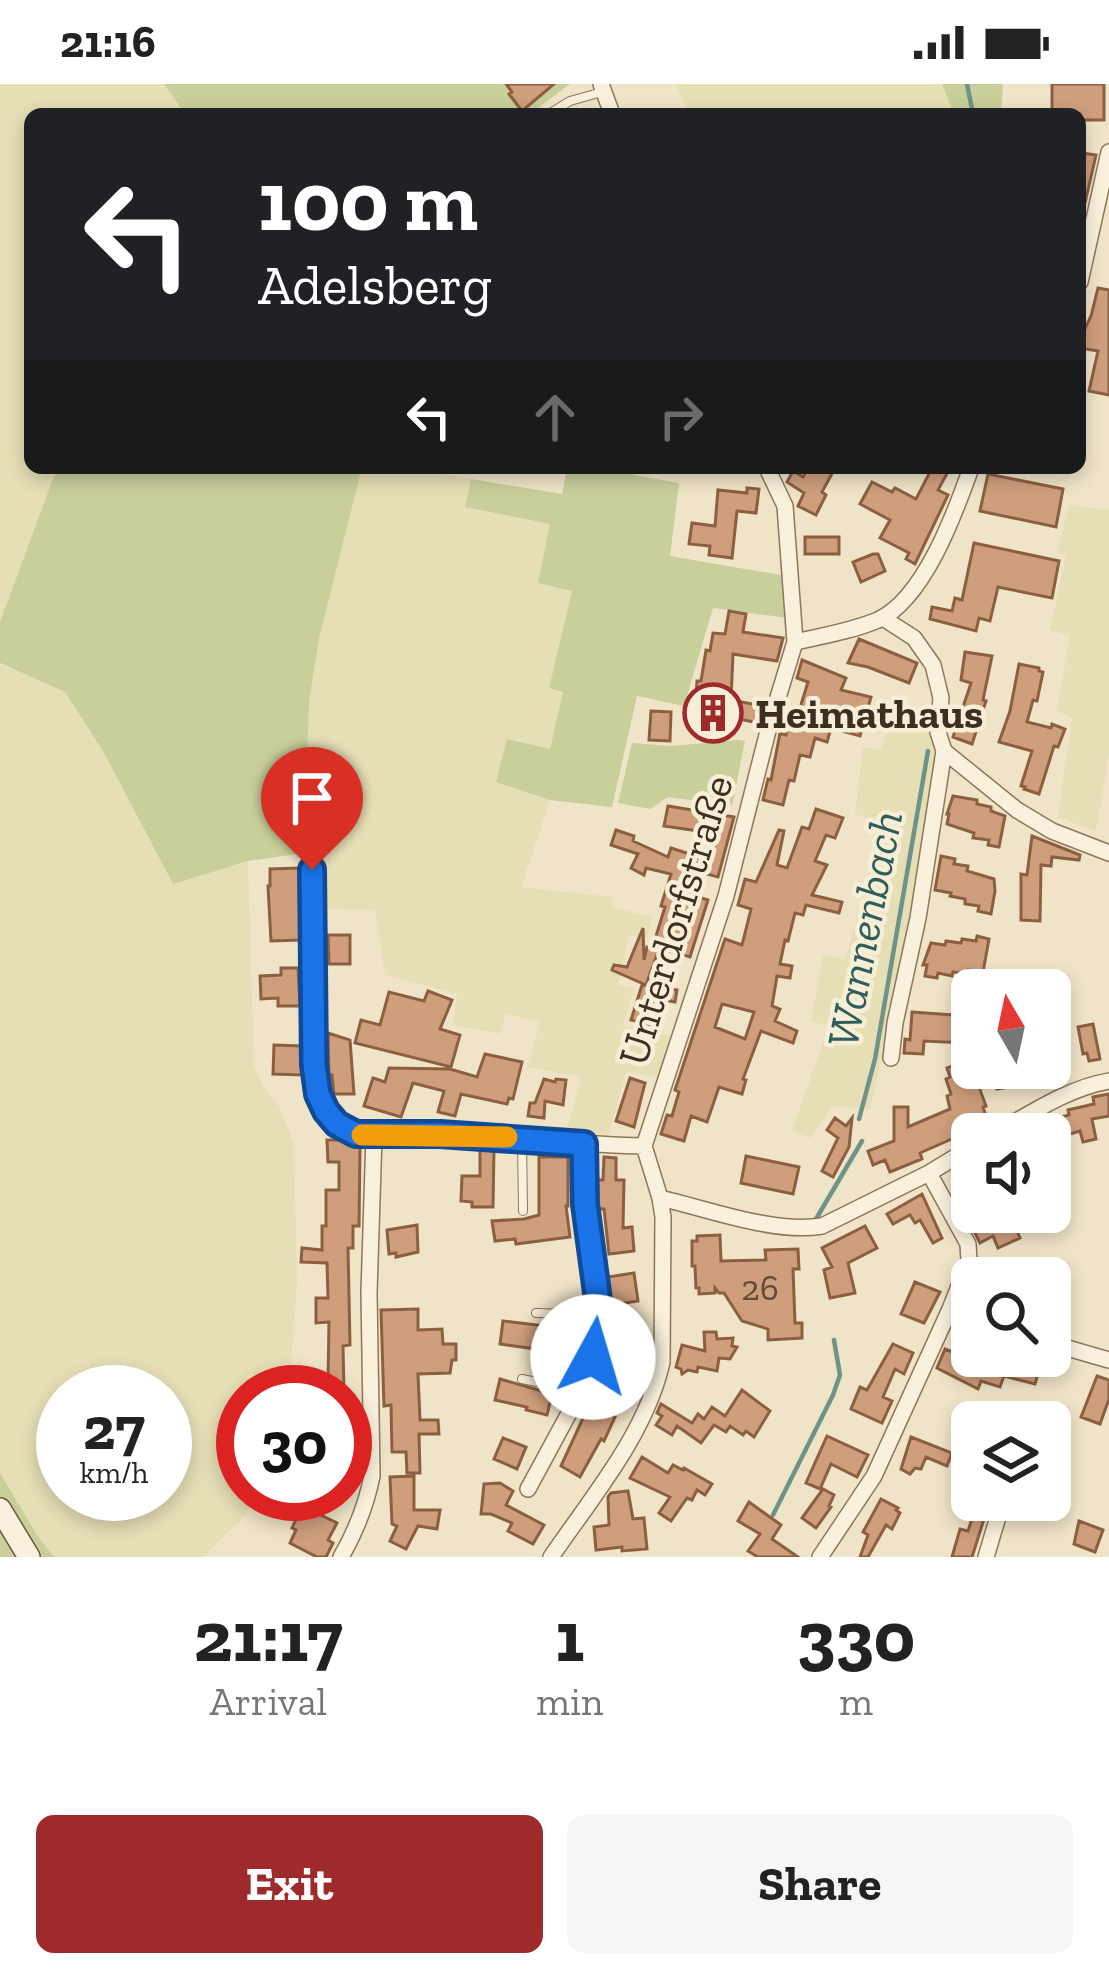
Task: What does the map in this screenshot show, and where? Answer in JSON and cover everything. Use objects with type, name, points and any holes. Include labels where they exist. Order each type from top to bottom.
[{"type":"street","points":[[1086,254],[1109,152]]},
{"type":"street","points":[[770,474],[785,506],[795,642],[883,618],[905,597],[948,531],[968,474]]},
{"type":"street","points":[[883,618],[914,638],[933,665],[941,698],[938,732],[944,752],[891,1058]]},
{"type":"street","name":"Unterdorfstraße","points":[[644,1146],[726,896],[795,642]]},
{"type":"street","points":[[944,752],[1052,831],[1109,853]]},
{"type":"street","points":[[312,870],[314,1065],[318,1094],[337,1124],[356,1134],[374,1136],[440,1134],[644,1146],[663,1217],[658,1380],[605,1480],[551,1557]]},
{"type":"street","points":[[1032,1113],[1094,1083],[1109,1081]]},
{"type":"street","points":[[341,1557],[361,1516],[372,1476],[369,1293],[374,1136]]},
{"type":"street","points":[[528,1489],[581,1391],[600,1315],[585,1204],[584,1144]]},
{"type":"street","points":[[660,1198],[810,1228],[951,1160]]},
{"type":"street","points":[[820,1557],[874,1476],[950,1310],[970,1252],[955,1215],[929,1173]]},
{"type":"street","points":[[1071,1349],[1109,1360]]},
{"type":"street","points":[[0,1509],[29,1557]]},
{"type":"street","points":[[986,1557],[997,1521]]},
{"type":"lane","points":[[558,108],[602,88]]},
{"type":"lane","points":[[522,1138],[523,1211]]},
{"type":"lane","points":[[536,1313],[600,1315]]},
{"type":"lane","points":[[522,1379],[581,1391]]},
{"type":"shaded area","points":[[0,84],[164,84],[181,108],[24,108],[24,474],[55,474],[0,622]]},
{"type":"shaded area","points":[[676,84],[942,84],[952,108],[686,108]]},
{"type":"shaded area","points":[[360,474],[442,474],[471,479],[465,507],[551,524],[538,583],[572,590],[549,687],[563,691],[550,749],[496,781],[550,800],[521,887],[613,897],[611,907],[652,917],[647,938],[629,935],[618,985],[634,988],[623,1026],[672,1037],[658,1078],[626,1071],[608,1136],[567,1130],[582,1077],[528,1067],[540,1022],[506,1014],[500,1034],[453,1025],[457,994],[385,975],[375,910],[322,909],[316,853],[304,853],[309,702],[319,638]]},
{"type":"shaded area","points":[[1069,505],[1109,510],[1109,754],[1096,831],[1058,817],[1072,718],[1057,711],[1070,636],[1050,630],[1066,555],[1057,553]]},
{"type":"shaded area","points":[[0,664],[65,691],[103,751],[173,884],[248,861],[254,1067],[279,1106],[294,1144],[297,1285],[291,1365],[216,1365],[216,1521],[240,1521],[203,1557],[54,1557],[0,1473]]},
{"type":"shaded area","points":[[894,699],[924,710],[939,754],[905,962],[870,1109],[833,1106],[811,1138],[792,1131],[829,1026],[811,1021],[823,955],[846,960],[881,823],[855,814],[863,747],[881,750]]},
{"type":"green space","points":[[164,84],[570,84],[538,108],[181,108]]},
{"type":"green space","points":[[942,84],[1003,84],[1001,108],[952,108]]},
{"type":"green space","points":[[55,474],[360,474],[319,638],[309,702],[304,853],[248,861],[173,884],[103,751],[65,692],[0,663],[0,622]]},
{"type":"green space","points":[[566,474],[629,474],[679,483],[670,556],[786,576],[787,618],[713,608],[684,706],[637,696],[612,807],[550,800],[496,782],[507,739],[550,749],[563,692],[549,688],[572,591],[538,583],[550,524],[465,507],[471,479],[562,494]]},
{"type":"green space","points":[[745,741],[732,806],[668,797],[650,809],[618,803],[632,743],[671,746]]},
{"type":"green space","points":[[0,1473],[37,1535],[54,1557],[0,1557]]},
{"type":"building","points":[[506,84],[554,84],[526,108],[520,108]]},
{"type":"building","points":[[1052,84],[1104,84],[1104,120],[1086,120],[1086,108],[1052,108]]},
{"type":"building","points":[[1086,154],[1096,155],[1086,199]]},
{"type":"building","points":[[1098,288],[1109,290],[1109,395],[1089,391],[1098,351],[1086,349]]},
{"type":"building","points":[[791,474],[832,474],[816,515],[798,506],[804,493],[787,482]]},
{"type":"building","points":[[929,474],[947,474],[938,490],[948,495],[915,564],[906,559],[909,553],[880,538],[890,520],[860,504],[872,482],[916,499]]},
{"type":"building","points":[[988,474],[1063,489],[1056,527],[980,511]]},
{"type":"building","points":[[747,488],[759,489],[756,513],[737,511],[732,558],[709,555],[710,546],[689,544],[692,523],[715,526],[718,490],[747,493]]},
{"type":"building","points":[[805,537],[839,537],[839,554],[805,554]]},
{"type":"building","points":[[974,543],[1059,561],[1052,598],[998,587],[990,621],[979,618],[976,631],[930,619],[932,607],[952,611],[955,598],[962,600]]},
{"type":"building","points":[[878,554],[885,571],[861,582],[853,562]]},
{"type":"building","points":[[729,611],[746,614],[743,632],[783,638],[777,661],[733,654],[731,700],[763,706],[758,723],[730,717],[730,728],[694,725],[697,681],[701,681],[706,650],[710,651],[713,633],[725,634]]},
{"type":"building","points":[[859,639],[917,663],[909,683],[848,663]]},
{"type":"building","points":[[965,652],[992,656],[986,701],[972,744],[953,737],[971,683],[961,680]]},
{"type":"building","points":[[802,660],[846,678],[841,690],[871,697],[860,736],[831,728],[827,742],[815,738],[810,757],[800,755],[783,805],[763,800],[780,733],[786,735],[790,719],[796,721],[808,682],[797,678]]},
{"type":"building","points":[[1019,664],[1043,672],[1027,722],[1065,729],[1058,747],[1054,746],[1039,794],[1021,786],[1032,751],[999,742]]},
{"type":"building","points":[[651,711],[671,712],[670,741],[649,740]]},
{"type":"building","points":[[953,796],[977,800],[1005,816],[999,847],[947,824]]},
{"type":"building","points":[[668,806],[734,817],[718,877],[703,873],[695,896],[708,900],[690,957],[653,946],[671,874],[646,868],[644,875],[631,868],[638,854],[611,845],[616,830],[668,857],[671,848],[705,859],[712,833],[664,826]]},
{"type":"building","points":[[816,809],[843,818],[835,838],[826,835],[815,861],[827,865],[812,895],[842,902],[839,913],[806,905],[803,915],[795,913],[785,940],[780,964],[792,966],[790,978],[777,976],[772,1006],[780,1009],[775,1021],[797,1031],[793,1043],[761,1031],[742,1094],[719,1087],[707,1122],[691,1116],[684,1141],[661,1134],[667,1115],[672,1116],[679,1092],[675,1090],[725,939],[742,945],[751,909],[738,905],[745,879],[756,882],[779,830],[784,831],[777,865],[787,868],[802,827],[809,829]],"holes":[[[722,1004],[754,1012],[745,1039],[715,1027]]]},
{"type":"building","points":[[1032,836],[1080,855],[1079,860],[1052,857],[1051,866],[1041,865],[1040,921],[1021,920],[1021,874],[1027,875]]},
{"type":"building","points":[[941,856],[994,879],[991,914],[935,890]]},
{"type":"building","points":[[299,868],[301,940],[271,941],[270,869]]},
{"type":"building","points":[[643,928],[644,960],[647,947],[658,952],[646,985],[612,970],[614,965],[627,967]]},
{"type":"building","points":[[328,935],[350,935],[350,964],[329,964]]},
{"type":"building","points":[[977,936],[989,939],[984,969],[951,969],[951,976],[925,976],[927,965],[923,965],[931,943],[976,941]]},
{"type":"building","points":[[281,968],[298,968],[300,1006],[278,1006],[278,998],[261,999],[260,976],[281,975]]},
{"type":"building","points":[[642,985],[677,990],[675,1002],[664,1000],[656,1026],[631,1020]]},
{"type":"building","points":[[428,991],[452,1000],[440,1029],[460,1035],[451,1067],[355,1043],[361,1020],[380,1025],[389,992],[424,1001]]},
{"type":"building","points":[[912,1012],[951,1015],[951,1042],[924,1041],[923,1054],[904,1053],[905,1039],[910,1040]]},
{"type":"building","points":[[1093,1024],[1100,1059],[1089,1061],[1078,1027]]},
{"type":"building","points":[[328,1033],[350,1040],[354,1094],[334,1094]]},
{"type":"building","points":[[274,1045],[303,1046],[303,1075],[273,1074]]},
{"type":"building","points":[[485,1054],[522,1062],[513,1099],[507,1104],[461,1094],[455,1116],[438,1112],[444,1091],[413,1083],[401,1117],[364,1106],[373,1078],[385,1082],[389,1068],[450,1069],[477,1077]]},
{"type":"building","points":[[951,1067],[951,1089],[980,1089],[985,1113],[951,1113],[951,1139],[920,1153],[922,1159],[890,1172],[885,1160],[873,1165],[868,1151],[894,1141],[894,1107],[908,1107],[908,1127],[950,1109],[947,1068]]},
{"type":"building","points":[[630,1078],[645,1083],[634,1127],[616,1121]]},
{"type":"building","points":[[544,1079],[566,1080],[563,1105],[545,1101],[544,1118],[528,1116],[530,1103],[535,1103]]},
{"type":"building","points":[[1109,1094],[1109,1116],[1092,1119],[1096,1139],[1083,1142],[1080,1131],[1071,1134],[1068,1110],[1094,1104],[1093,1097]]},
{"type":"building","points":[[835,1118],[846,1126],[852,1118],[849,1147],[833,1177],[822,1171],[838,1138],[827,1130]]},
{"type":"building","points":[[327,1140],[360,1147],[359,1226],[353,1226],[353,1248],[348,1248],[350,1345],[343,1346],[343,1365],[328,1365],[329,1322],[316,1323],[316,1298],[328,1298],[327,1263],[301,1262],[302,1248],[322,1250],[326,1190],[339,1190],[339,1162],[328,1162]]},
{"type":"building","points":[[480,1148],[494,1148],[493,1207],[472,1207],[472,1202],[461,1201],[462,1176],[480,1176]]},
{"type":"building","points":[[746,1156],[799,1167],[793,1194],[741,1183]]},
{"type":"building","points":[[539,1157],[568,1157],[570,1237],[516,1244],[515,1239],[495,1241],[492,1221],[539,1215]]},
{"type":"building","points":[[604,1157],[616,1158],[616,1180],[624,1180],[623,1228],[632,1227],[634,1251],[609,1254],[604,1209],[597,1204]]},
{"type":"building","points":[[922,1194],[942,1238],[933,1243],[920,1220],[915,1223],[910,1215],[893,1224],[887,1214]]},
{"type":"building","points":[[417,1225],[418,1252],[389,1254],[387,1230]]},
{"type":"building","points":[[865,1226],[877,1248],[848,1263],[855,1293],[830,1298],[824,1270],[832,1267],[822,1248]]},
{"type":"building","points":[[975,1233],[1018,1233],[1020,1238],[998,1248],[993,1236],[980,1243]]},
{"type":"building","points":[[720,1235],[721,1261],[766,1260],[765,1250],[798,1249],[799,1269],[793,1269],[795,1323],[802,1323],[802,1338],[768,1340],[768,1329],[742,1321],[724,1293],[715,1288],[715,1293],[699,1294],[692,1241],[697,1236]]},
{"type":"building","points":[[634,1273],[638,1301],[612,1305],[608,1277]]},
{"type":"building","points":[[915,1282],[940,1292],[924,1323],[901,1314]]},
{"type":"building","points":[[418,1309],[418,1330],[442,1329],[443,1344],[456,1344],[456,1360],[452,1360],[450,1373],[418,1374],[420,1420],[438,1420],[439,1434],[419,1434],[420,1473],[407,1473],[406,1452],[392,1452],[391,1405],[384,1406],[381,1310]]},
{"type":"building","points":[[503,1321],[578,1330],[572,1365],[541,1359],[543,1350],[500,1344]]},
{"type":"building","points":[[611,1323],[643,1326],[641,1352],[609,1349]]},
{"type":"building","points":[[704,1332],[716,1332],[717,1339],[733,1338],[732,1346],[737,1347],[730,1359],[719,1358],[717,1371],[698,1367],[697,1372],[682,1374],[676,1367],[682,1345],[705,1351]]},
{"type":"building","points":[[893,1344],[913,1353],[904,1374],[895,1369],[883,1397],[892,1401],[882,1423],[851,1409],[860,1387],[867,1390]]},
{"type":"building","points":[[945,1349],[951,1351],[951,1375],[937,1368]]},
{"type":"building","points":[[1097,1376],[1109,1380],[1109,1399],[1100,1424],[1081,1417]]},
{"type":"building","points":[[955,1377],[1004,1377],[1000,1387],[981,1381],[978,1389]]},
{"type":"building","points":[[1008,1377],[1037,1377],[1035,1384]]},
{"type":"building","points":[[500,1379],[552,1394],[547,1415],[495,1400]]},
{"type":"building","points":[[742,1390],[770,1411],[754,1437],[730,1426],[726,1432],[714,1425],[701,1443],[677,1426],[672,1435],[656,1425],[662,1416],[657,1413],[661,1404],[692,1423],[698,1414],[704,1419],[712,1407],[725,1416]]},
{"type":"building","points":[[589,1405],[615,1417],[580,1477],[561,1466]]},
{"type":"building","points":[[827,1436],[868,1455],[857,1477],[831,1464],[820,1489],[806,1483]]},
{"type":"building","points":[[911,1437],[951,1453],[947,1466],[926,1457],[921,1469],[910,1474],[901,1469]]},
{"type":"building","points":[[503,1438],[526,1447],[517,1469],[494,1459]]},
{"type":"building","points":[[642,1457],[668,1473],[673,1465],[712,1484],[705,1495],[697,1490],[692,1500],[687,1498],[671,1521],[659,1513],[670,1497],[630,1478]]},
{"type":"building","points":[[414,1476],[414,1510],[440,1510],[437,1529],[418,1526],[406,1549],[390,1541],[397,1526],[392,1524],[390,1477]]},
{"type":"building","points":[[500,1483],[513,1491],[506,1505],[544,1525],[533,1544],[508,1531],[512,1523],[481,1514],[484,1484]]},
{"type":"building","points":[[823,1489],[834,1495],[816,1528],[802,1518]]},
{"type":"building","points":[[628,1491],[633,1519],[644,1518],[647,1549],[596,1550],[594,1527],[609,1525],[608,1497]]},
{"type":"building","points":[[881,1499],[900,1513],[892,1529],[886,1525],[868,1557],[860,1557],[868,1535],[863,1532]]},
{"type":"building","points":[[749,1502],[781,1525],[772,1539],[798,1557],[758,1557],[748,1551],[760,1534],[738,1521]]},
{"type":"building","points":[[295,1521],[337,1523],[326,1557],[290,1543],[296,1530],[292,1528]]},
{"type":"building","points":[[971,1521],[983,1521],[972,1557],[952,1557],[960,1529],[968,1531]]},
{"type":"building","points":[[1079,1521],[1103,1530],[1095,1552],[1074,1544]]},
{"type":"waterway","name":"Wannenbach","points":[[967,84],[972,108]]},
{"type":"waterway","name":"Wannenbach","points":[[859,1119],[875,1059],[928,751]]},
{"type":"waterway","name":"Wannenbach","points":[[816,1219],[862,1141]]},
{"type":"waterway","name":"Wannenbach","points":[[773,1515],[840,1375],[834,1340]]},
{"type":"slow traffic","points":[[362,1135],[507,1137]]},
{"type":"place","name":"Heimathaus","points":[[713,713]]},
{"type":"route","points":[[312,870],[314,1065],[326,1111],[337,1124],[356,1134],[440,1134],[584,1144],[585,1204],[600,1303],[593,1357]]}]
